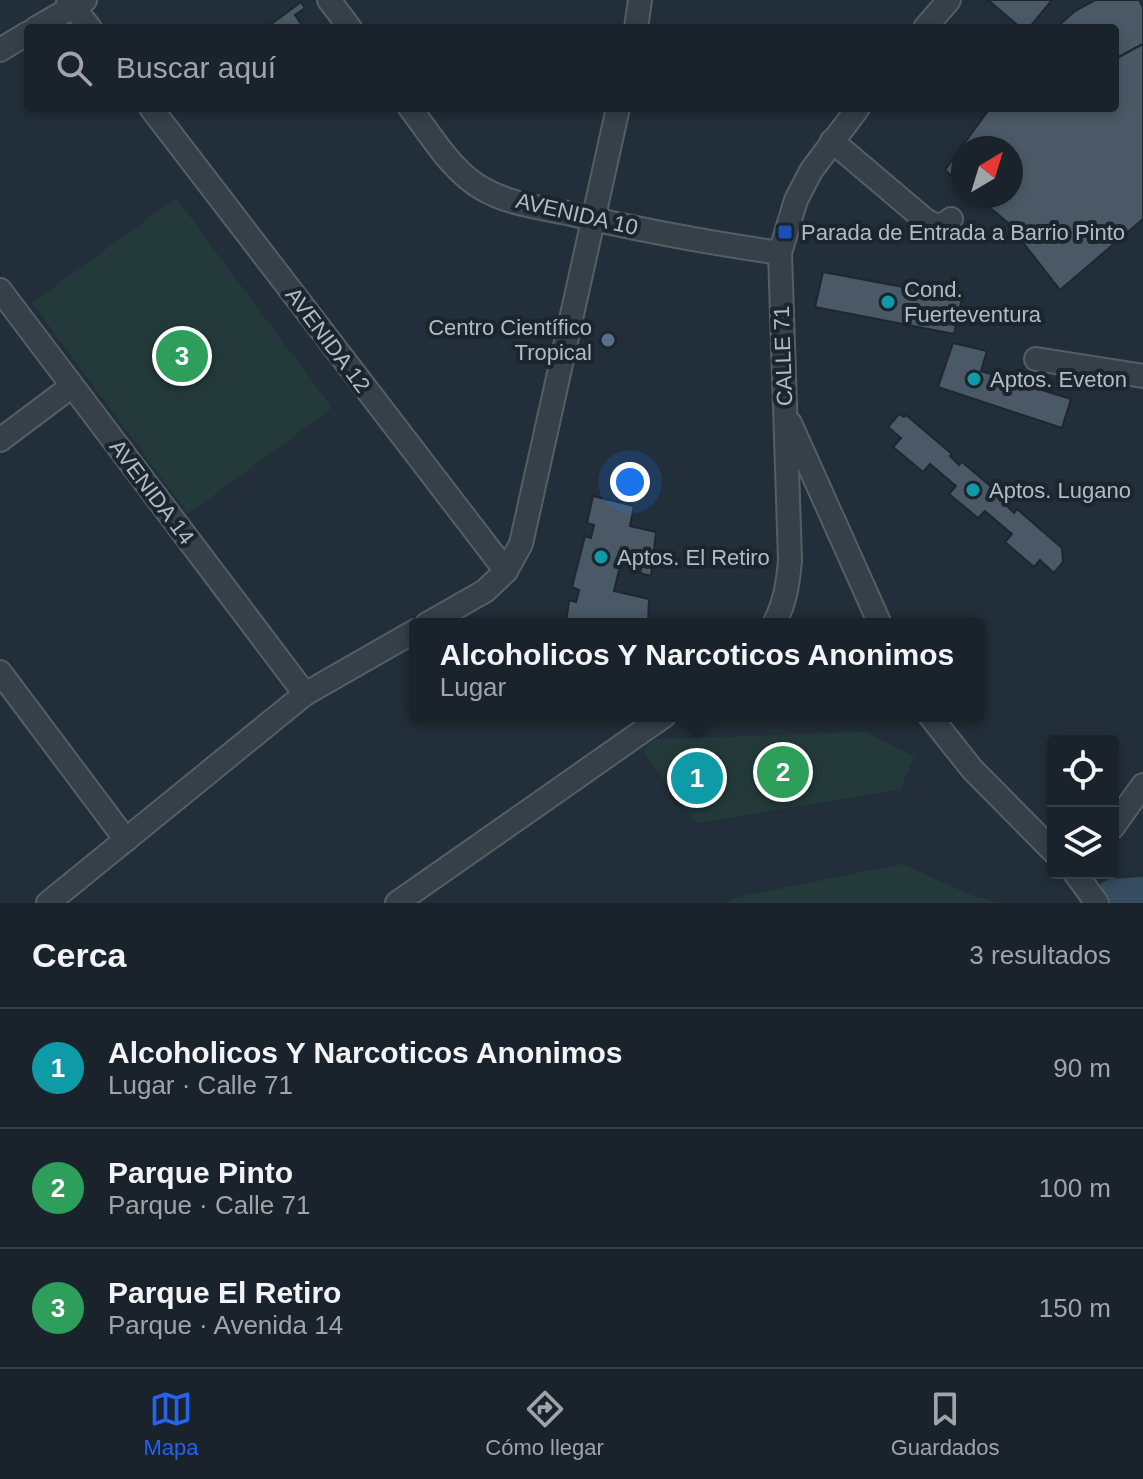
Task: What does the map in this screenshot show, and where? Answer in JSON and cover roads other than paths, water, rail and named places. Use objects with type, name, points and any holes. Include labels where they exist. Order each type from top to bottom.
[{"type":"street","points":[[329,0],[347,24]]},
{"type":"street","points":[[637,24],[640,0]]},
{"type":"street","points":[[928,24],[949,0]]},
{"type":"street","points":[[42,24],[75,2],[88,24]]},
{"type":"street","points":[[0,50],[24,35]]},
{"type":"street","name":"AVENIDA 12","points":[[154,112],[506,571]]},
{"type":"street","name":"AVENIDA 10","points":[[413,112],[461,171],[482,189],[517,202],[592,219],[698,241],[780,253]]},
{"type":"street","points":[[438,618],[485,591],[506,571],[521,544],[617,112]]},
{"type":"street","name":"CALLE 71","points":[[777,618],[783,608],[789,573],[780,253],[796,200],[832,141],[855,112]]},
{"type":"street","points":[[832,141],[924,219],[935,226],[943,226],[951,219]]},
{"type":"street","name":"AVENIDA 14","points":[[0,290],[305,694]]},
{"type":"street","points":[[1036,359],[1143,376]]},
{"type":"street","points":[[0,440],[72,386]]},
{"type":"street","points":[[785,411],[877,618]]},
{"type":"street","points":[[48,903],[305,694],[409,634]]},
{"type":"street","points":[[0,672],[126,840]]},
{"type":"street","points":[[397,903],[655,722]]},
{"type":"street","points":[[935,722],[972,769],[1047,845]]},
{"type":"street","points":[[1119,819],[1143,785]]},
{"type":"street","points":[[1080,879],[1097,903]]},
{"type":"waterway","points":[[1113,898],[1143,896]]},
{"type":"place","name":"Parada de Entrada a Barrio Pinto","points":[[785,232]]},
{"type":"place","name":"Cond. Fuerteventura","points":[[888,302]]},
{"type":"place","name":"Centro Científico Tropical","points":[[608,340]]},
{"type":"place","name":"Parque El Retiro","points":[[182,356]]},
{"type":"place","name":"Aptos. Eveton","points":[[974,379]]},
{"type":"place","name":"Aptos. Lugano","points":[[973,490]]},
{"type":"place","name":"Aptos. El Retiro","points":[[601,557]]},
{"type":"place","name":"Parque Pinto","points":[[783,772]]},
{"type":"place","name":"Alcoholicos Y Narcoticos Anonimos","points":[[697,778]]}]
